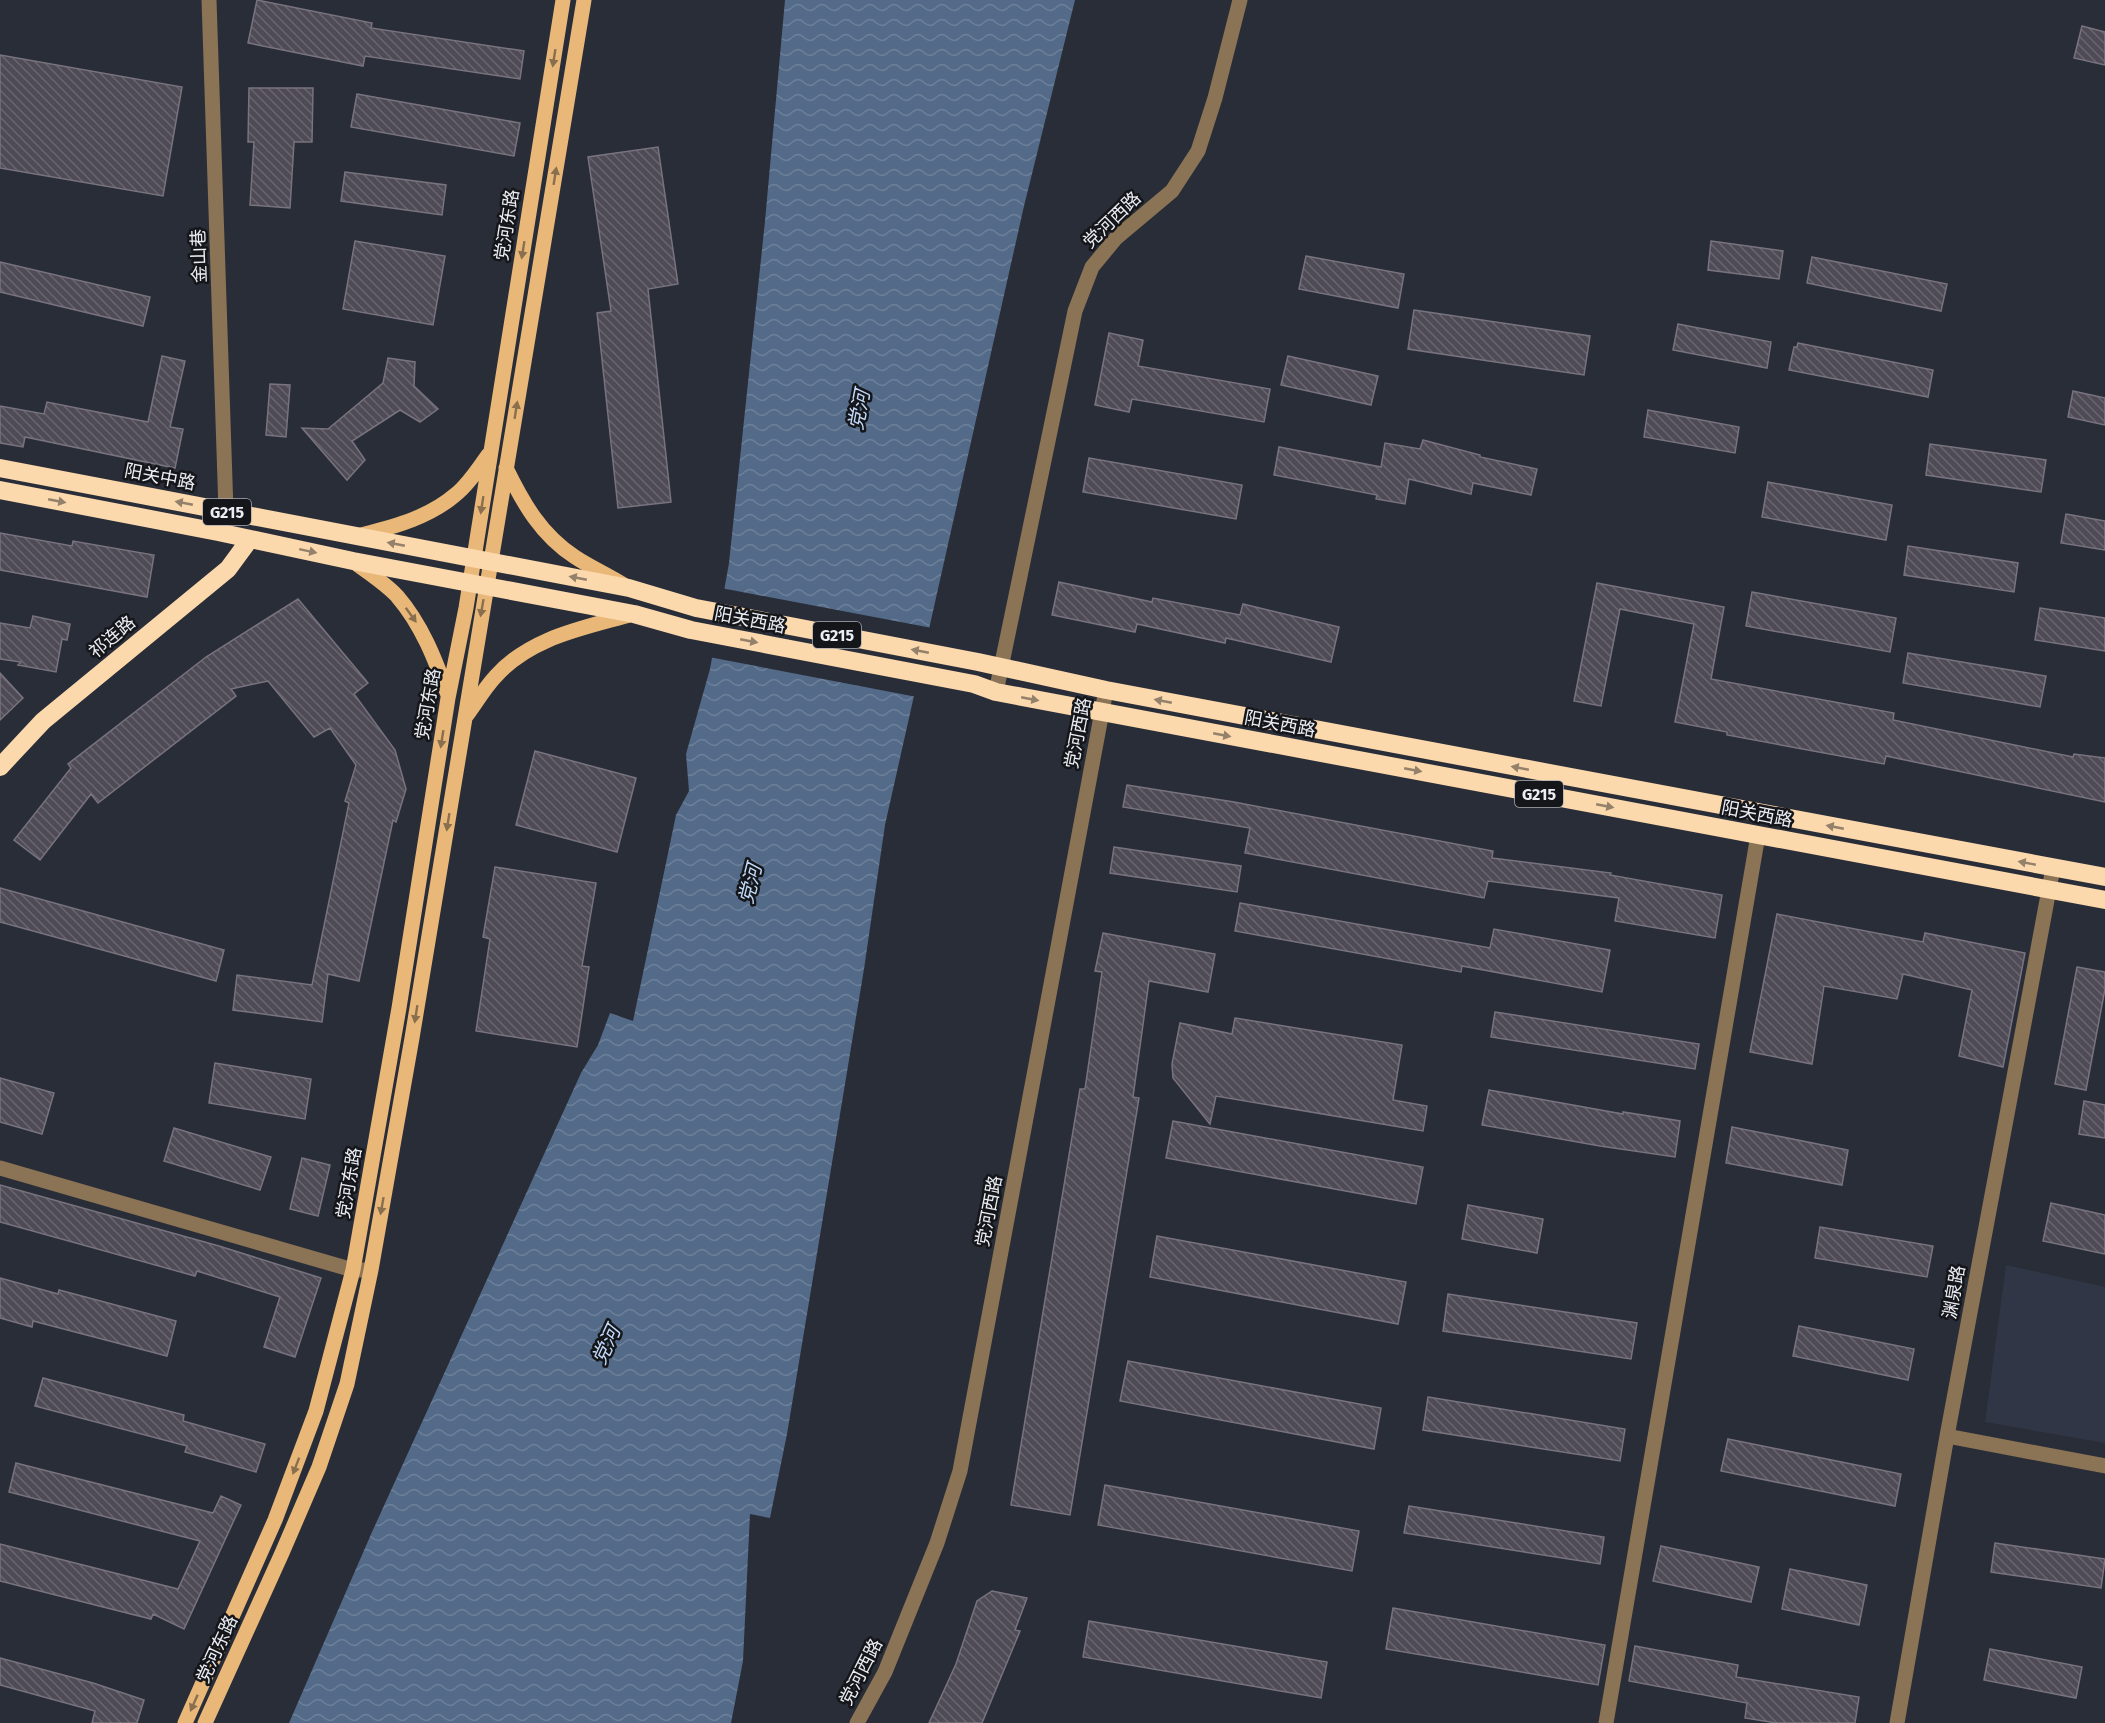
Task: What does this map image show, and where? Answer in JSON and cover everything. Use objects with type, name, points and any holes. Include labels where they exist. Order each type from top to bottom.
[{"type":"highway","name":"阳关中路","points":[[0,468],[453,555]]},
{"type":"highway","points":[[0,490],[250,540]]},
{"type":"highway","name":"G215","points":[[250,540],[353,561]]},
{"type":"highway","name":"祁连路","points":[[0,767],[43,721],[228,569],[250,540]]},
{"type":"highway","name":"阳关西路","points":[[453,555],[629,588],[696,608],[978,662],[1106,690],[2105,877]]},
{"type":"highway","name":"阳关西路","points":[[353,561],[634,614],[692,630],[974,684],[996,692],[2105,900]]},
{"type":"main road","name":"党河东路","points":[[205,1723],[319,1467],[347,1384],[371,1270],[465,717],[491,450],[563,0]]},
{"type":"main road","name":"党河东路","points":[[482,560],[506,468],[584,0]]},
{"type":"main road","points":[[355,537],[412,521],[438,507],[456,495],[491,450]]},
{"type":"main road","points":[[506,468],[524,505],[540,527],[574,556],[629,588]]},
{"type":"main road","points":[[353,561],[396,595],[415,621],[432,651],[448,698]]},
{"type":"main road","name":"党河东路","points":[[185,1723],[275,1520],[316,1412],[353,1270],[401,996],[448,698],[478,584]]},
{"type":"main road","points":[[465,717],[495,677],[527,651],[556,636],[634,614]]},
{"type":"street","name":"金山巷","points":[[209,0],[226,512]]},
{"type":"street","name":"党河西路","points":[[996,692],[1075,311],[1092,267],[1116,238],[1172,191],[1198,151],[1215,98],[1240,0]]},
{"type":"street","name":"党河西路","points":[[857,1723],[885,1672],[937,1543],[960,1471],[1106,690]]},
{"type":"street","points":[[1606,1723],[1758,835]]},
{"type":"street","name":"渊泉路","points":[[1897,1723],[1947,1436],[2053,868]]},
{"type":"street","points":[[0,1168],[353,1270],[371,1270]]},
{"type":"street","points":[[1947,1436],[2105,1466]]},
{"type":"shaded area","points":[[2006,1265],[2105,1287],[2105,1443],[1985,1422]]},
{"type":"water","name":"党河","points":[[785,0],[1075,0],[1024,206],[885,825],[864,969],[787,1434],[770,1518],[750,1514],[743,1661],[731,1723],[289,1723],[372,1532],[581,1073],[598,1045],[610,1013],[633,1021],[676,815],[689,791],[686,754],[710,669],[729,563],[765,221]]},
{"type":"pier","points":[[721,588],[932,628],[917,697],[709,657]]},
{"type":"building","points":[[257,0],[372,23],[371,28],[524,51],[520,79],[365,56],[363,66],[248,43]]},
{"type":"building","points":[[2082,26],[2105,32],[2105,65],[2074,58]]},
{"type":"building","points":[[0,55],[182,87],[163,196],[0,168]]},
{"type":"building","points":[[249,88],[313,88],[312,142],[294,142],[290,208],[250,205],[254,142],[248,142]]},
{"type":"building","points":[[357,94],[520,123],[514,156],[351,127]]},
{"type":"building","points":[[658,147],[678,284],[648,289],[671,502],[618,508],[597,313],[611,311],[588,157]]},
{"type":"building","points":[[345,172],[446,185],[442,215],[341,201]]},
{"type":"building","points":[[355,241],[445,256],[433,325],[343,309]]},
{"type":"building","points":[[1711,241],[1783,251],[1779,279],[1708,270]]},
{"type":"building","points":[[1306,256],[1404,274],[1398,308],[1299,289]]},
{"type":"building","points":[[1812,257],[1947,284],[1941,311],[1807,283]]},
{"type":"building","points":[[0,262],[150,297],[143,326],[0,292]]},
{"type":"building","points":[[1414,310],[1590,336],[1584,375],[1408,349]]},
{"type":"building","points":[[1678,324],[1771,342],[1767,368],[1673,350]]},
{"type":"building","points":[[1109,333],[1143,340],[1138,366],[1270,389],[1264,422],[1132,399],[1129,412],[1095,405]]},
{"type":"building","points":[[1798,343],[1933,370],[1928,397],[1789,370],[1794,347],[1797,347]]},
{"type":"building","points":[[162,356],[185,361],[170,427],[183,429],[175,468],[25,437],[23,447],[0,443],[0,406],[44,414],[47,402],[148,422]]},
{"type":"building","points":[[1288,356],[1378,376],[1371,405],[1281,385]]},
{"type":"building","points":[[388,358],[415,362],[414,386],[438,409],[420,422],[400,410],[352,441],[365,460],[347,480],[302,428],[328,429],[383,383]]},
{"type":"building","points":[[270,384],[290,385],[286,437],[266,435]]},
{"type":"building","points":[[2073,391],[2105,398],[2105,425],[2068,417]]},
{"type":"building","points":[[1648,410],[1739,427],[1735,453],[1644,437]]},
{"type":"building","points":[[1423,440],[1480,455],[1480,457],[1537,469],[1531,495],[1473,483],[1471,494],[1409,479],[1405,504],[1376,499],[1377,495],[1274,475],[1279,447],[1381,467],[1385,443],[1420,449]]},
{"type":"building","points":[[1930,444],[2046,460],[2041,492],[1926,475]]},
{"type":"building","points":[[1089,458],[1242,485],[1236,519],[1083,492]]},
{"type":"building","points":[[1768,482],[1892,505],[1886,540],[1762,517]]},
{"type":"building","points":[[2066,514],[2105,521],[2105,550],[2061,543]]},
{"type":"building","points":[[0,533],[72,546],[73,541],[154,555],[147,597],[0,570]]},
{"type":"building","points":[[1908,546],[2018,563],[2014,592],[1904,575]]},
{"type":"building","points":[[1059,582],[1152,602],[1153,598],[1240,615],[1243,604],[1339,627],[1331,662],[1226,638],[1225,643],[1137,624],[1135,632],[1052,615]]},
{"type":"building","points":[[1597,583],[1724,607],[1711,679],[1894,713],[1893,720],[2073,757],[2074,754],[2105,758],[2105,802],[1886,756],[1884,764],[1727,735],[1727,732],[1675,722],[1694,624],[1620,609],[1601,706],[1574,701]]},
{"type":"building","points":[[1752,592],[1896,618],[1890,652],[1746,626]]},
{"type":"building","points":[[298,599],[368,683],[354,694],[395,750],[406,789],[396,822],[393,820],[359,981],[328,974],[322,1022],[233,1010],[237,975],[312,985],[349,803],[345,801],[356,765],[330,728],[314,737],[268,681],[231,689],[236,696],[98,803],[91,794],[40,860],[14,840],[71,768],[68,764],[206,657]]},
{"type":"building","points":[[2040,608],[2105,618],[2105,651],[2035,640]]},
{"type":"building","points":[[33,616],[70,624],[67,640],[62,639],[56,672],[18,665],[21,662],[0,659],[0,623],[30,628]]},
{"type":"building","points":[[1908,653],[2046,676],[2040,707],[1903,683]]},
{"type":"building","points":[[0,673],[23,698],[0,720]]},
{"type":"building","points":[[535,751],[636,778],[617,852],[516,825]]},
{"type":"building","points":[[1127,785],[1234,802],[1493,851],[1492,858],[1611,873],[1610,875],[1722,895],[1715,938],[1615,921],[1619,898],[1488,881],[1484,898],[1245,853],[1250,828],[1123,807]]},
{"type":"building","points":[[1114,847],[1241,866],[1237,892],[1110,873]]},
{"type":"building","points":[[495,867],[596,883],[582,966],[589,967],[577,1047],[476,1031],[490,939],[483,937]]},
{"type":"building","points":[[0,888],[224,950],[216,981],[0,922]]},
{"type":"building","points":[[1240,903],[1490,948],[1494,929],[1610,950],[1602,992],[1462,966],[1461,972],[1235,931]]},
{"type":"building","points":[[1777,914],[1923,942],[1925,933],[2025,953],[2003,1067],[1959,1056],[1972,990],[1903,974],[1897,999],[1824,986],[1812,1064],[1750,1052]]},
{"type":"building","points":[[1103,933],[1215,954],[1208,992],[1149,981],[1133,1097],[1139,1098],[1070,1515],[1011,1505],[1080,1089],[1085,1089],[1102,972],[1095,971]]},
{"type":"building","points":[[2077,967],[2105,972],[2105,989],[2086,1090],[2055,1084]]},
{"type":"building","points":[[1495,1012],[1699,1044],[1695,1069],[1491,1037]]},
{"type":"building","points":[[1235,1018],[1402,1045],[1393,1100],[1427,1106],[1423,1131],[1216,1096],[1210,1124],[1173,1078],[1172,1064],[1180,1023],[1232,1034]]},
{"type":"building","points":[[215,1063],[311,1079],[305,1119],[209,1103]]},
{"type":"building","points":[[0,1078],[54,1093],[42,1134],[0,1122]]},
{"type":"building","points":[[1489,1090],[1623,1114],[1623,1112],[1680,1121],[1675,1157],[1482,1125]]},
{"type":"building","points":[[2084,1101],[2105,1105],[2105,1138],[2079,1134]]},
{"type":"building","points":[[1173,1121],[1423,1167],[1416,1204],[1166,1158]]},
{"type":"building","points":[[1732,1127],[1848,1150],[1842,1185],[1726,1163]]},
{"type":"building","points":[[174,1128],[271,1157],[260,1190],[164,1161]]},
{"type":"building","points":[[302,1158],[330,1165],[318,1216],[290,1209]]},
{"type":"building","points":[[0,1185],[219,1246],[321,1278],[295,1357],[264,1347],[280,1297],[197,1271],[195,1276],[0,1222]]},
{"type":"building","points":[[2051,1203],[2105,1215],[2105,1254],[2043,1241]]},
{"type":"building","points":[[1468,1205],[1543,1219],[1537,1253],[1462,1239]]},
{"type":"building","points":[[1820,1227],[1933,1246],[1927,1277],[1815,1258]]},
{"type":"building","points":[[1157,1236],[1406,1282],[1398,1324],[1150,1277]]},
{"type":"building","points":[[0,1278],[58,1294],[59,1290],[176,1321],[167,1356],[33,1321],[32,1327],[0,1318]]},
{"type":"building","points":[[1448,1294],[1637,1323],[1631,1359],[1443,1331]]},
{"type":"building","points":[[1799,1326],[1914,1349],[1908,1380],[1793,1356]]},
{"type":"building","points":[[1128,1361],[1381,1408],[1374,1449],[1120,1401]]},
{"type":"building","points":[[43,1378],[184,1415],[183,1421],[265,1444],[256,1472],[185,1452],[187,1446],[35,1406]]},
{"type":"building","points":[[1428,1397],[1625,1429],[1620,1461],[1423,1430]]},
{"type":"building","points":[[1728,1439],[1901,1474],[1895,1506],[1721,1471]]},
{"type":"building","points":[[16,1463],[213,1513],[221,1496],[241,1505],[184,1629],[153,1614],[151,1619],[0,1581],[0,1544],[178,1589],[200,1541],[9,1492]]},
{"type":"building","points":[[1105,1485],[1359,1531],[1352,1571],[1098,1525]]},
{"type":"building","points":[[1409,1506],[1604,1537],[1600,1564],[1404,1533]]},
{"type":"building","points":[[1995,1543],[2105,1559],[2101,1588],[1991,1572]]},
{"type":"building","points":[[1661,1546],[1759,1567],[1751,1602],[1653,1581]]},
{"type":"building","points":[[1790,1569],[1867,1585],[1859,1625],[1782,1609]]},
{"type":"building","points":[[992,1591],[1027,1598],[1015,1630],[1020,1631],[982,1723],[929,1723],[956,1664],[977,1601]]},
{"type":"building","points":[[1393,1608],[1605,1645],[1598,1685],[1386,1649]]},
{"type":"building","points":[[1089,1621],[1327,1662],[1321,1698],[1083,1657]]},
{"type":"building","points":[[1635,1646],[1738,1665],[1736,1677],[1859,1697],[1855,1723],[1776,1723],[1745,1718],[1747,1703],[1629,1681]]},
{"type":"building","points":[[1990,1649],[2082,1667],[2076,1698],[1984,1680]]},
{"type":"building","points":[[0,1658],[93,1683],[144,1700],[137,1723],[92,1723],[95,1711],[0,1685]]}]
